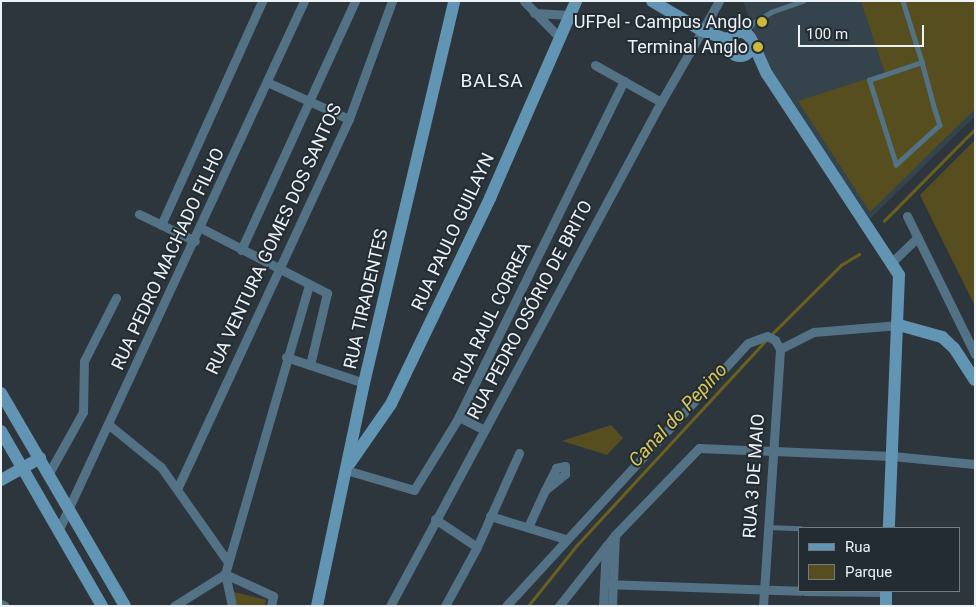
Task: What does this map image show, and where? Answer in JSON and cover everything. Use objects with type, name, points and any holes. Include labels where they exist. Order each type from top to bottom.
[{"type":"street","points":[[161,225],[262,1]]},
{"type":"street","name":"RUA PEDRO MACHADO FILHO","points":[[59,529],[195,241],[304,1]]},
{"type":"street","points":[[241,250],[355,1]]},
{"type":"street","name":"RUA VENTURA GOMES DOS SANTOS","points":[[178,487],[348,119],[392,1]]},
{"type":"street","name":"RUA TIRADENTES","points":[[317,606],[364,383],[454,1]]},
{"type":"street","points":[[524,1],[560,38]]},
{"type":"street","name":"RUA PAULO GUILAYN","points":[[346,470],[391,404],[490,198],[576,1]]},
{"type":"street","points":[[652,1],[672,6],[701,30],[729,40]]},
{"type":"street","name":"RUA PEDRO OSÓRIO DE BRITO","points":[[390,606],[435,519],[661,102],[701,30],[720,1]]},
{"type":"street","points":[[534,12],[570,15]]},
{"type":"street","points":[[768,74],[744,55],[730,51],[729,40],[734,34],[748,37],[768,74],[899,275],[899,325],[889,527]]},
{"type":"street","points":[[744,55],[750,51],[748,37]]},
{"type":"street","points":[[595,65],[661,102]]},
{"type":"street","name":"RUA RAUL CORREA","points":[[346,470],[414,490],[459,417],[624,81]]},
{"type":"street","points":[[267,82],[348,119]]},
{"type":"street","points":[[139,214],[195,241]]},
{"type":"street","points":[[907,216],[975,354]]},
{"type":"street","points":[[201,228],[326,293],[310,365]]},
{"type":"street","points":[[891,263],[918,236]]},
{"type":"street","points":[[232,606],[225,574],[286,357],[309,284]]},
{"type":"street","points":[[49,473],[83,412],[84,361],[116,298]]},
{"type":"street","points":[[506,606],[565,539],[748,343],[771,338],[780,349],[814,332],[899,325],[942,337],[954,348],[975,380]]},
{"type":"street","name":"RUA 3 DE MAIO","points":[[763,606],[780,349]]},
{"type":"street","points":[[286,357],[364,383]]},
{"type":"street","points":[[1,393],[125,606]]},
{"type":"street","points":[[459,417],[484,430]]},
{"type":"street","points":[[108,424],[142,449],[178,487],[228,562]]},
{"type":"street","points":[[1,432],[102,606]]},
{"type":"street","points":[[559,606],[615,535],[699,448],[892,456],[975,464]]},
{"type":"street","points":[[445,606],[477,547],[518,453]]},
{"type":"street","points":[[1,480],[24,469],[40,458]]},
{"type":"street","points":[[528,527],[545,490]]},
{"type":"street","points":[[490,516],[565,539]]},
{"type":"street","points":[[435,519],[477,547]]},
{"type":"street","points":[[603,606],[615,535]]},
{"type":"street","points":[[606,546],[608,585],[612,606]]},
{"type":"street","points":[[225,574],[273,596],[271,606]]},
{"type":"street","points":[[174,606],[225,574]]},
{"type":"street","points":[[608,585],[798,591]]},
{"type":"street","points":[[886,592],[886,606]]},
{"type":"street","points":[[1,604],[5,606]]},
{"type":"lane","points":[[748,37],[753,23],[771,12],[802,1]]},
{"type":"lane","points":[[903,1],[922,62],[940,125],[896,165],[869,80],[922,62]]},
{"type":"lane","points":[[767,527],[798,528]]},
{"type":"shaded area","points":[[743,1],[975,1],[975,116],[870,219],[768,71]]},
{"type":"green space","points":[[861,1],[975,1],[975,109],[870,212],[798,101],[885,73]]},
{"type":"green space","points":[[975,140],[975,306],[920,195]]},
{"type":"green space","points":[[611,425],[623,438],[607,455],[562,441]]},
{"type":"green space","points":[[234,592],[266,600],[265,606],[236,606]]},
{"type":"waterway","name":"Canal do Pepino","points":[[884,221],[975,129]]},
{"type":"waterway","name":"Canal do Pepino","points":[[771,335],[841,265],[859,254]]},
{"type":"waterway","name":"Canal do Pepino","points":[[528,606],[577,545],[767,339]]},
{"type":"place","name":"UFPel - Campus Anglo","points":[[762,22]]},
{"type":"place","name":"Terminal Anglo","points":[[758,47]]},
{"type":"district","name":"BALSA","points":[[492,81]]}]
